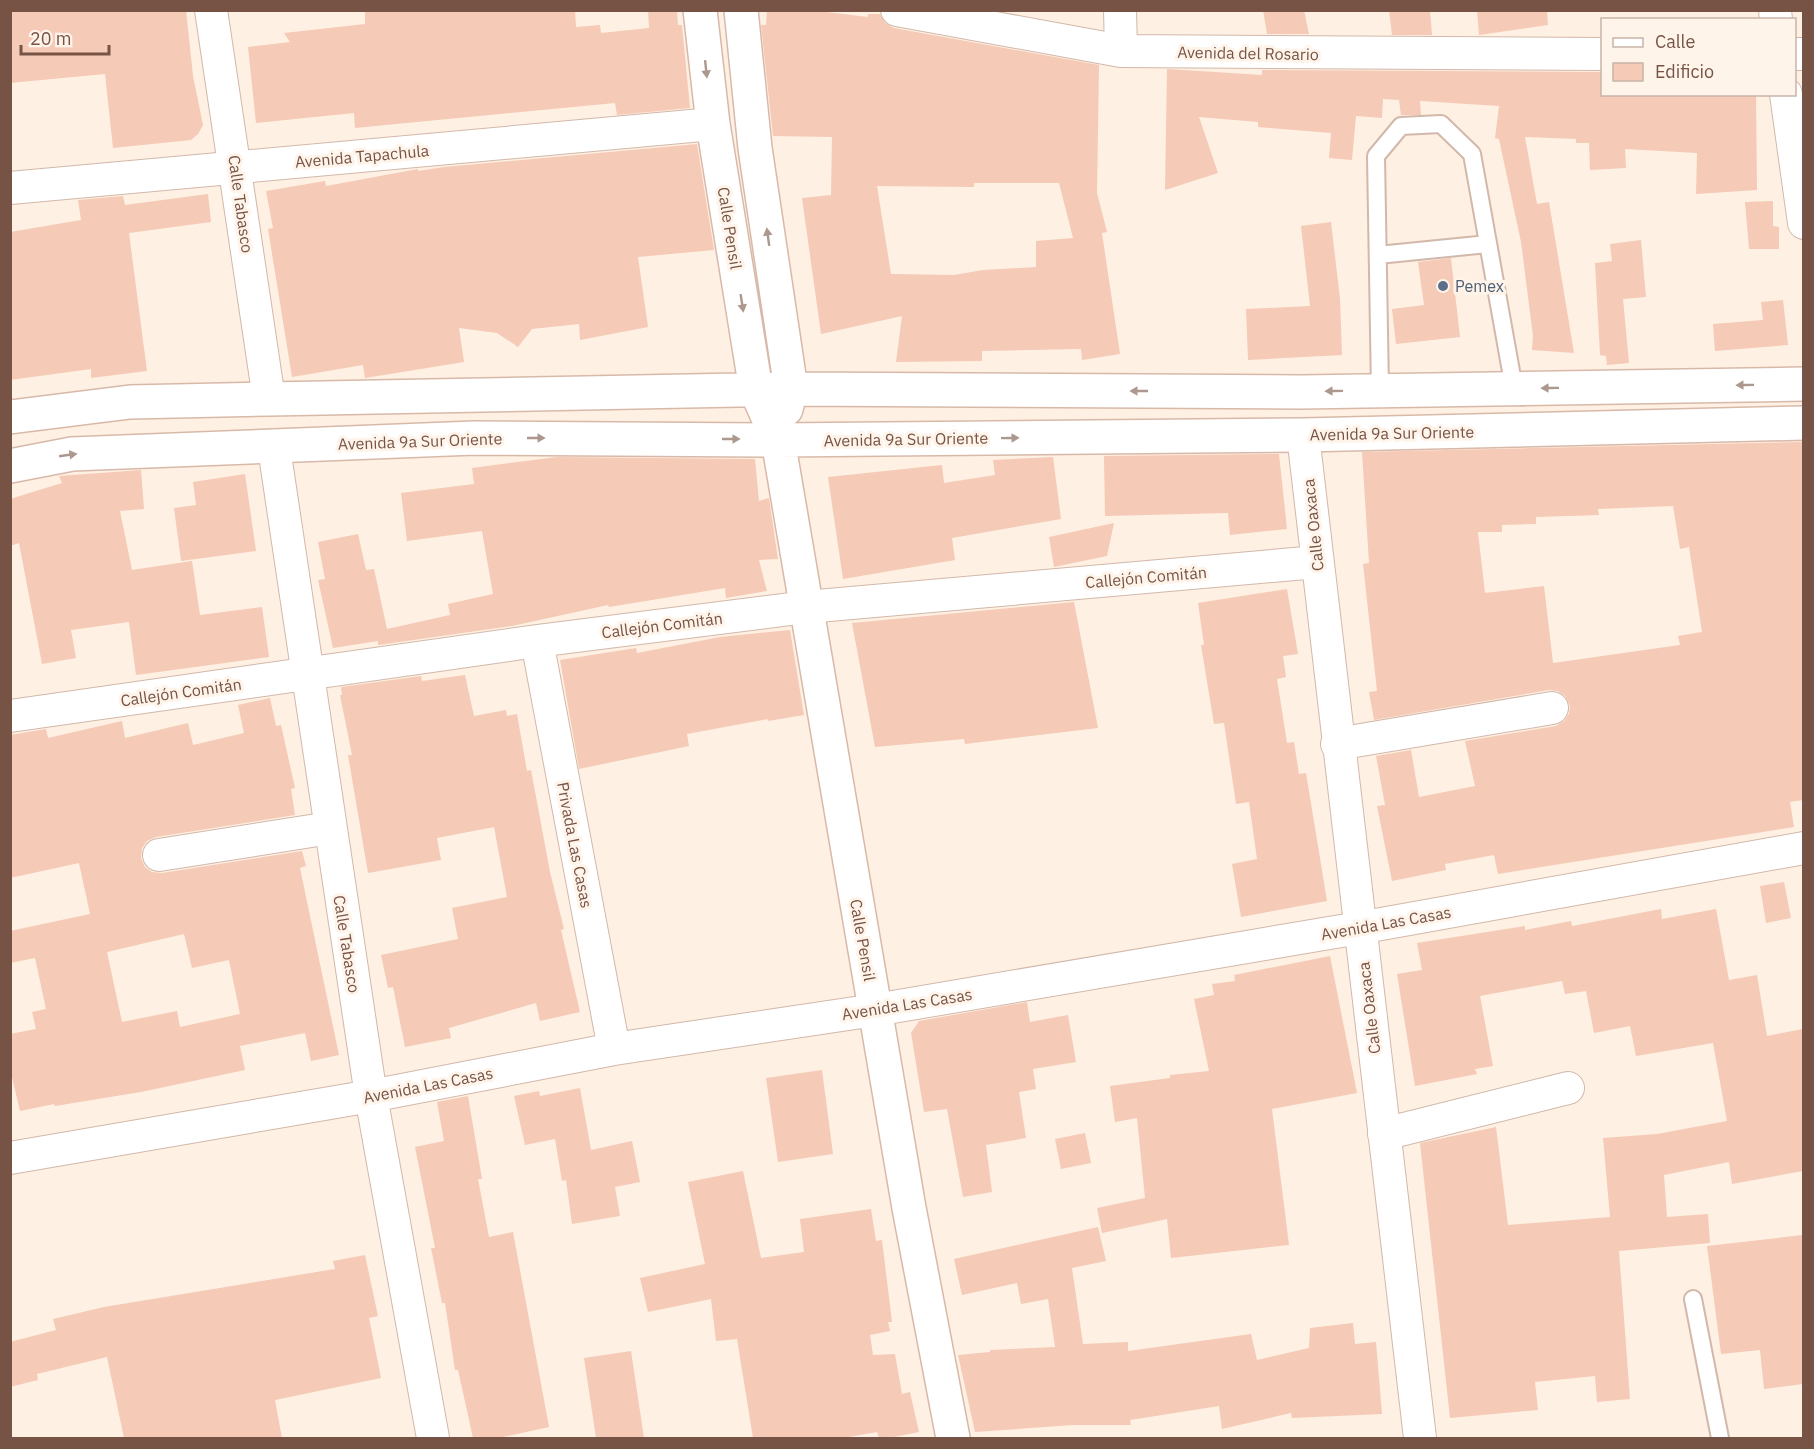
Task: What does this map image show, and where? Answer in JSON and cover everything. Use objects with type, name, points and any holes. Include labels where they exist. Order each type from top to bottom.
[{"type":"main road","name":"Calle Pensil","points":[[700,10],[713,124],[756,390],[778,440],[875,1010],[953,1438]]},
{"type":"main road","name":"Calle Pensil","points":[[741,10],[755,148],[790,389],[778,440]]},
{"type":"main road","points":[[10,417],[130,402],[790,389],[1380,390],[1803,384]]},
{"type":"main road","name":"Avenida 9a Sur Oriente","points":[[10,466],[72,454],[474,438],[778,440],[1303,435],[1803,423]]},
{"type":"street","name":"Calle Tabasco","points":[[211,10],[236,168],[268,399]]},
{"type":"street","name":"Avenida del Rosario","points":[[897,10],[1121,51],[1601,54]]},
{"type":"street","points":[[1120,10],[1121,51]]},
{"type":"street","points":[[1786,96],[1803,223]]},
{"type":"street","name":"Avenida Tapachula","points":[[10,188],[713,124]]},
{"type":"street","name":"Calle Oaxaca","points":[[1303,435],[1337,744],[1420,1438]]},
{"type":"street","name":"Calle Tabasco","points":[[274,447],[306,675],[371,1096],[433,1438]]},
{"type":"street","name":"Callejón Comitán","points":[[10,716],[537,641],[806,607],[1317,562]]},
{"type":"street","name":"Privada Las Casas","points":[[537,641],[614,1049]]},
{"type":"street","points":[[1337,744],[1552,708]]},
{"type":"street","points":[[159,855],[330,828]]},
{"type":"street","name":"Avenida Las Casas","points":[[10,1158],[371,1096],[614,1049],[875,1010],[1359,928],[1803,849]]},
{"type":"street","points":[[1384,1134],[1568,1088]]},
{"type":"lane","points":[[1380,390],[1376,156],[1401,126],[1441,124],[1472,154],[1514,388]]},
{"type":"lane","points":[[1378,255],[1488,244]]},
{"type":"lane","points":[[1693,1299],[1720,1438]]},
{"type":"building","points":[[10,10],[186,10],[193,76],[203,125],[198,134],[191,140],[113,148],[105,74],[10,83]]},
{"type":"building","points":[[365,10],[575,10],[576,27],[600,25],[601,33],[649,28],[648,10],[677,10],[678,25],[682,25],[690,108],[617,115],[615,103],[355,128],[354,113],[256,123],[248,47],[290,42],[284,33],[365,24]]},
{"type":"building","points":[[767,10],[810,10],[868,17],[868,14],[880,14],[885,23],[894,28],[1099,65],[1097,193],[1107,232],[1102,233],[1120,354],[1082,360],[1081,349],[982,351],[982,361],[896,362],[902,316],[821,334],[802,198],[831,195],[832,137],[773,136],[761,25],[766,25]],"holes":[[[974,183],[1059,183],[1073,238],[1036,241],[1036,267],[983,270],[954,275],[891,274],[877,186],[974,187]]]},
{"type":"building","points":[[1263,10],[1304,10],[1309,34],[1267,34]]},
{"type":"building","points":[[1389,10],[1430,10],[1432,35],[1392,35]]},
{"type":"building","points":[[1477,10],[1547,10],[1548,25],[1479,35]]},
{"type":"building","points":[[1167,69],[1262,75],[1262,70],[1601,72],[1601,96],[1756,96],[1757,190],[1696,194],[1697,153],[1625,149],[1626,168],[1590,170],[1589,143],[1576,143],[1576,139],[1525,137],[1537,204],[1549,202],[1574,353],[1532,350],[1533,336],[1521,242],[1499,139],[1495,138],[1499,106],[1420,101],[1421,115],[1401,115],[1399,100],[1383,99],[1382,118],[1356,116],[1352,160],[1329,158],[1331,133],[1258,127],[1258,122],[1199,117],[1218,173],[1165,190]]},
{"type":"building","points":[[697,144],[714,250],[638,257],[648,327],[580,340],[579,324],[532,329],[518,347],[497,333],[459,328],[464,362],[365,378],[363,365],[292,377],[268,229],[273,228],[266,191],[325,181],[326,186],[418,169],[418,171]]},
{"type":"building","points":[[208,194],[211,222],[129,233],[147,371],[91,378],[91,369],[10,380],[10,232],[81,220],[78,200],[123,196],[125,205]]},
{"type":"building","points":[[1773,201],[1773,226],[1779,227],[1779,249],[1749,249],[1745,202]]},
{"type":"building","points":[[1331,222],[1340,299],[1342,355],[1248,360],[1246,309],[1310,306],[1301,226]]},
{"type":"building","points":[[1641,240],[1646,297],[1623,299],[1629,363],[1607,365],[1606,356],[1600,355],[1595,263],[1612,261],[1610,244]]},
{"type":"building","points":[[1451,258],[1460,337],[1396,344],[1392,309],[1424,305],[1418,262]]},
{"type":"building","points":[[1783,300],[1788,345],[1715,351],[1713,324],[1763,320],[1761,302]]},
{"type":"building","points":[[1803,442],[1803,800],[1790,802],[1794,827],[1498,874],[1494,855],[1445,864],[1446,870],[1392,881],[1377,806],[1385,805],[1376,756],[1411,750],[1419,797],[1475,786],[1465,741],[1556,726],[1569,714],[1570,706],[1565,696],[1558,691],[1549,690],[1374,720],[1369,692],[1377,691],[1363,564],[1369,563],[1362,452]],"holes":[[[1673,506],[1680,549],[1689,547],[1702,632],[1678,636],[1680,645],[1553,663],[1544,586],[1485,593],[1478,532],[1502,532],[1502,525],[1536,524],[1536,517],[1599,515],[1598,509]]]},
{"type":"building","points":[[1279,454],[1287,529],[1230,535],[1228,513],[1105,516],[1104,456]]},
{"type":"building","points":[[557,457],[755,459],[759,501],[769,498],[778,559],[759,560],[767,591],[726,598],[725,588],[609,607],[608,605],[512,626],[378,645],[378,641],[333,648],[318,580],[325,579],[318,542],[358,534],[366,570],[374,569],[387,629],[450,615],[448,604],[493,594],[482,531],[407,541],[401,493],[474,484],[472,468]]},
{"type":"building","points":[[1053,457],[1061,519],[952,538],[955,560],[843,579],[828,477],[942,465],[944,483],[995,475],[993,460]]},
{"type":"building","points":[[141,470],[144,509],[120,511],[132,570],[192,561],[200,615],[262,607],[269,657],[136,675],[129,622],[71,630],[76,658],[42,664],[19,543],[10,546],[10,499],[62,483],[59,476]]},
{"type":"building","points":[[245,474],[256,551],[181,561],[174,508],[196,505],[193,482]]},
{"type":"building","points":[[1114,523],[1107,556],[1054,567],[1049,537]]},
{"type":"building","points":[[1287,589],[1298,654],[1283,656],[1286,677],[1277,679],[1287,743],[1294,742],[1299,774],[1306,773],[1327,901],[1241,917],[1232,864],[1257,859],[1249,802],[1236,804],[1224,723],[1214,724],[1201,645],[1204,645],[1198,603]]},
{"type":"building","points":[[1074,602],[1098,728],[965,744],[964,739],[875,747],[852,623]]},
{"type":"building","points":[[790,630],[804,715],[768,721],[768,719],[687,734],[689,746],[579,769],[560,660],[636,648],[637,653],[720,637]]},
{"type":"building","points":[[465,675],[474,716],[506,710],[507,716],[517,714],[527,771],[531,770],[550,872],[564,929],[561,930],[580,1012],[540,1021],[536,1003],[449,1028],[451,1038],[405,1047],[393,987],[388,988],[381,955],[458,939],[452,908],[507,897],[494,827],[437,838],[441,860],[368,873],[348,755],[352,755],[340,695],[342,695],[341,687],[421,676],[422,681]]},
{"type":"building","points":[[270,698],[276,726],[281,725],[295,788],[291,789],[295,815],[156,837],[147,841],[142,848],[141,858],[145,867],[152,872],[162,873],[302,851],[306,866],[300,868],[339,1055],[311,1061],[305,1033],[240,1046],[245,1070],[141,1092],[20,1111],[10,1069],[10,1034],[36,1029],[32,1012],[46,1009],[35,958],[10,963],[10,931],[90,914],[79,863],[10,878],[10,735],[46,729],[48,738],[122,721],[125,738],[188,723],[193,745],[244,733],[238,705]],"holes":[[[184,934],[192,968],[229,960],[240,1014],[180,1027],[177,1011],[122,1022],[107,952]]]},
{"type":"building","points":[[1784,882],[1791,918],[1766,923],[1760,886]]},
{"type":"building","points":[[1661,909],[1662,919],[1716,909],[1729,980],[1757,975],[1767,1036],[1803,1029],[1803,1171],[1732,1184],[1729,1162],[1664,1175],[1667,1217],[1708,1214],[1710,1243],[1619,1251],[1630,1399],[1597,1402],[1595,1376],[1535,1382],[1538,1410],[1450,1418],[1420,1143],[1496,1127],[1508,1225],[1610,1217],[1603,1138],[1657,1134],[1727,1121],[1713,1043],[1636,1056],[1630,1026],[1594,1033],[1586,991],[1565,994],[1562,981],[1480,996],[1493,1066],[1475,1069],[1477,1074],[1415,1086],[1397,974],[1422,970],[1417,943],[1525,926],[1525,930],[1571,921],[1572,926]]},
{"type":"building","points":[[1330,956],[1357,1093],[1272,1109],[1289,1245],[1171,1258],[1167,1219],[1102,1233],[1097,1208],[1145,1198],[1137,1118],[1115,1122],[1110,1086],[1170,1078],[1170,1075],[1209,1071],[1194,999],[1214,995],[1212,984],[1235,981],[1234,975]]},
{"type":"building","points":[[1027,1002],[1030,1022],[1068,1015],[1076,1062],[1033,1069],[1036,1089],[1019,1092],[1026,1138],[986,1145],[992,1192],[963,1197],[947,1109],[924,1112],[911,1033],[919,1021]]},
{"type":"building","points":[[822,1070],[833,1154],[778,1162],[766,1078]]},
{"type":"building","points":[[580,1088],[591,1150],[632,1141],[640,1182],[615,1187],[620,1216],[572,1224],[566,1180],[562,1181],[555,1139],[525,1145],[514,1096],[539,1091],[540,1096]]},
{"type":"building","points":[[468,1096],[482,1179],[478,1179],[489,1237],[513,1232],[549,1427],[499,1438],[473,1438],[458,1370],[455,1370],[445,1303],[442,1303],[431,1248],[435,1248],[415,1147],[444,1141],[437,1102]]},
{"type":"building","points":[[1085,1133],[1091,1163],[1061,1169],[1055,1139]]},
{"type":"building","points":[[743,1171],[761,1258],[804,1252],[800,1219],[871,1209],[876,1241],[882,1240],[892,1322],[888,1322],[890,1331],[870,1335],[873,1355],[895,1354],[902,1394],[910,1392],[919,1432],[889,1438],[879,1438],[877,1432],[843,1438],[753,1438],[737,1339],[716,1341],[711,1299],[648,1312],[640,1278],[705,1264],[688,1182]]},
{"type":"building","points":[[1098,1227],[1106,1261],[1072,1268],[1083,1344],[1128,1342],[1128,1351],[1251,1334],[1257,1360],[1309,1348],[1310,1328],[1353,1323],[1355,1344],[1376,1342],[1382,1414],[1292,1418],[1291,1413],[1222,1429],[1219,1406],[1130,1420],[1131,1425],[1073,1425],[975,1432],[958,1355],[990,1352],[990,1350],[1055,1347],[1048,1299],[1021,1304],[1017,1283],[962,1295],[954,1259]]},
{"type":"building","points":[[1803,1235],[1803,1384],[1764,1389],[1760,1350],[1721,1354],[1707,1246]]},
{"type":"building","points":[[365,1255],[378,1316],[369,1318],[381,1378],[275,1400],[282,1438],[124,1438],[107,1357],[37,1374],[38,1380],[10,1387],[10,1342],[56,1330],[53,1319],[104,1307],[335,1269],[333,1261]]},
{"type":"building","points":[[631,1351],[644,1438],[596,1438],[584,1358]]},
{"type":"place","name":"Pemex","points":[[1443,286]]}]
